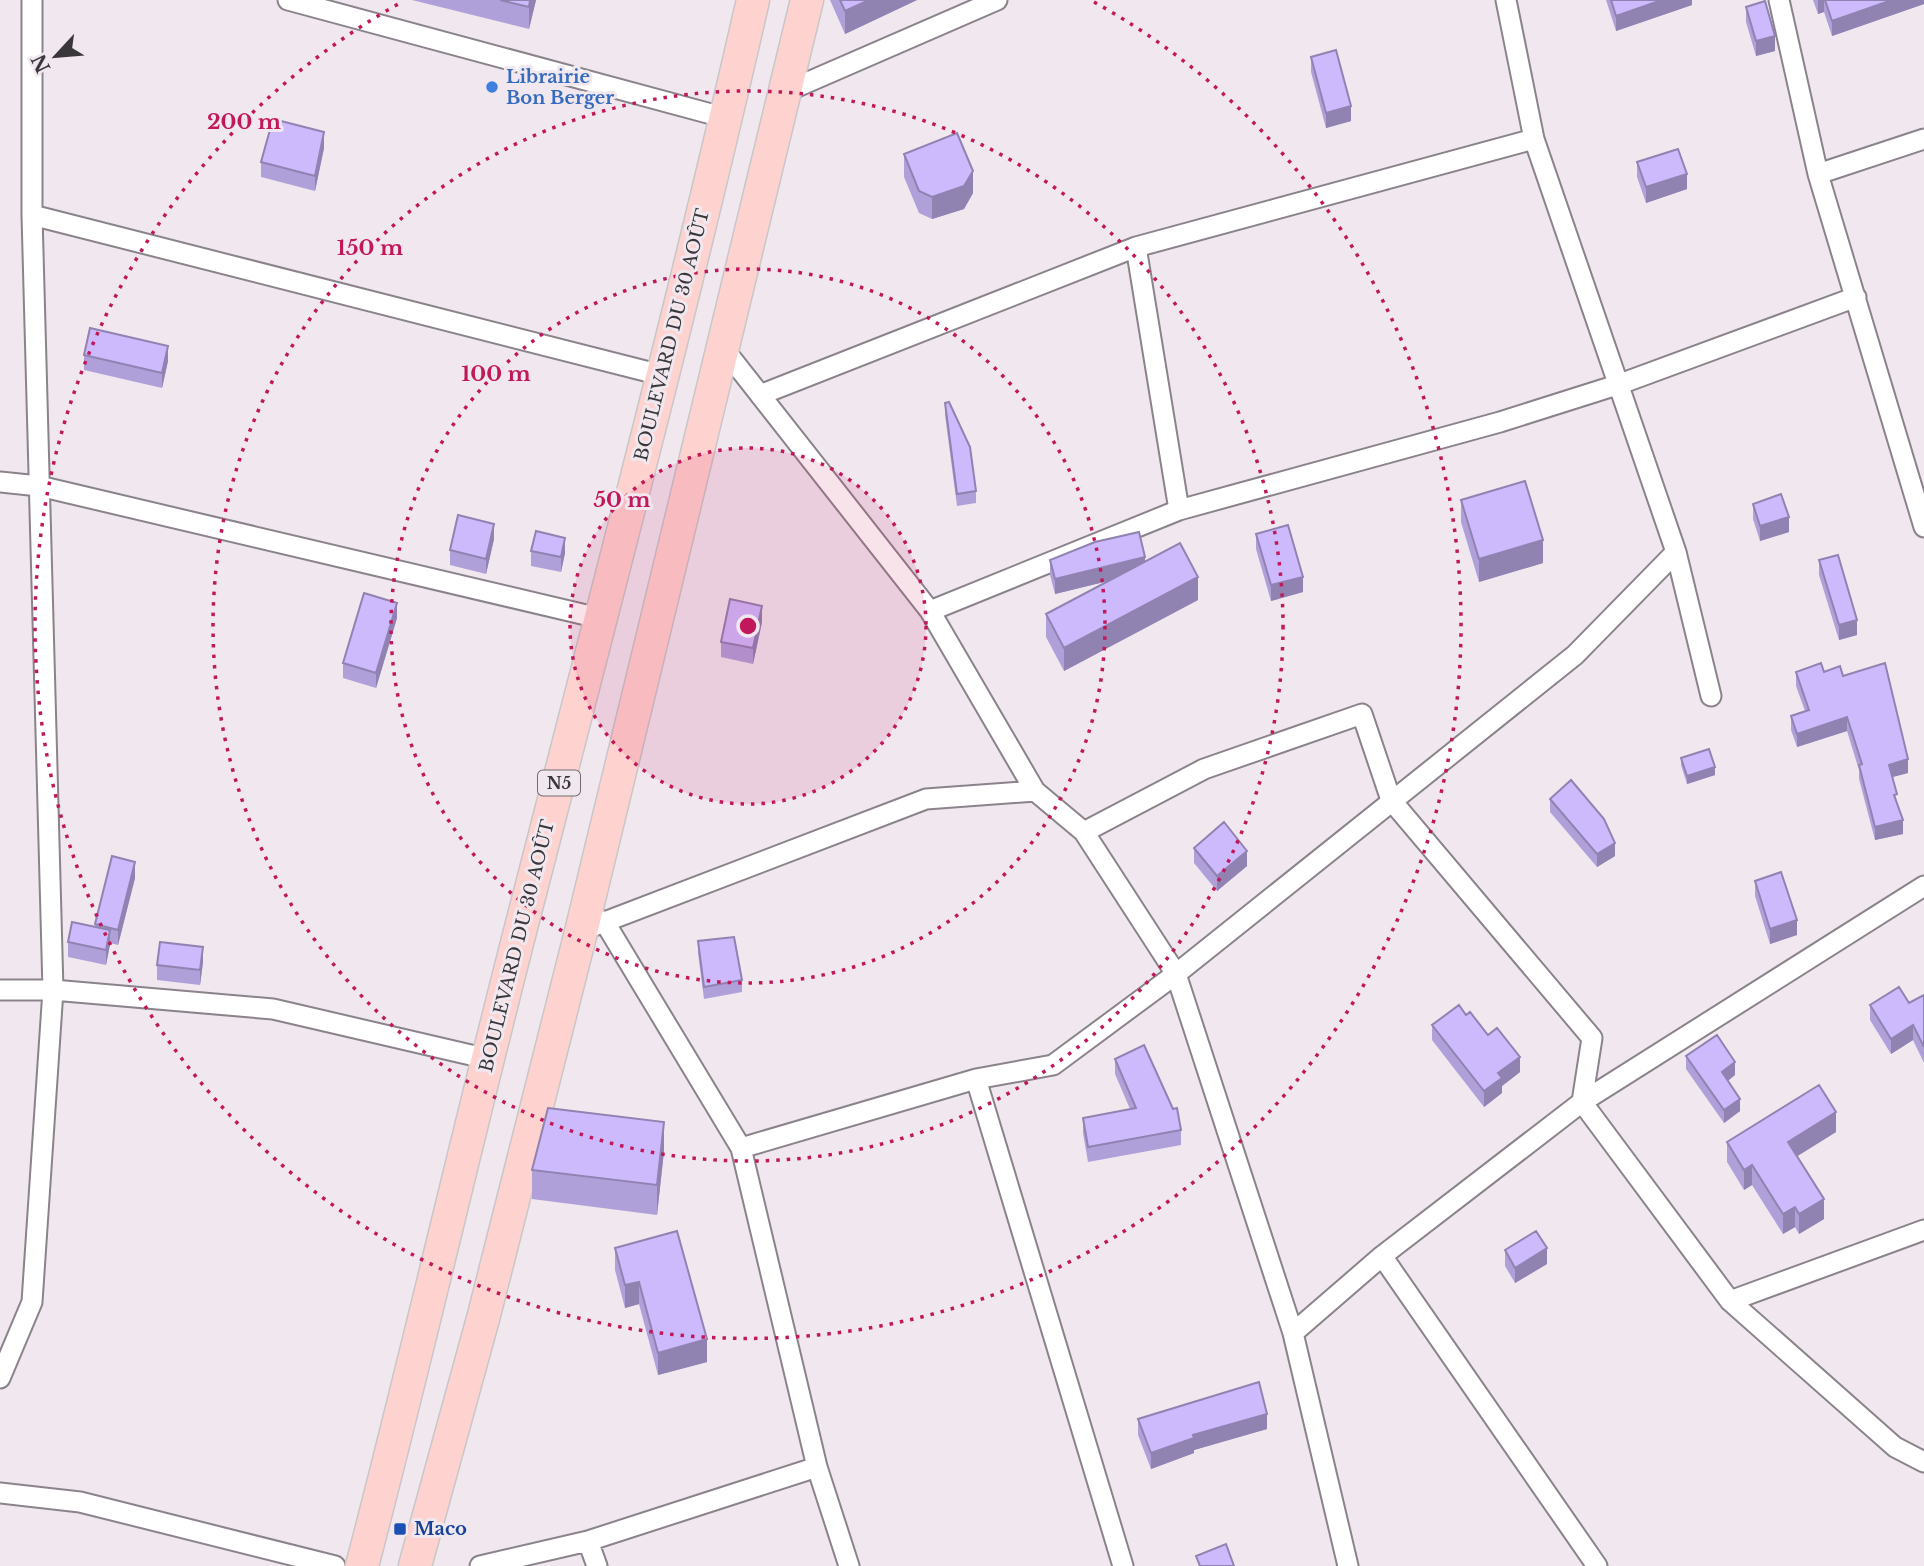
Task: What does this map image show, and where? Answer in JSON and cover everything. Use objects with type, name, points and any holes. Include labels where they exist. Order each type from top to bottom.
[{"type":"highway","name":"BOULEVARD DU 30 AOÛT","points":[[362,1566],[408,1392],[488,1059],[603,619],[753,0]]},
{"type":"highway","points":[[415,1566],[592,927],[783,93],[807,0]]},
{"type":"street","points":[[0,1378],[32,1302],[53,990],[32,215],[32,0]]},
{"type":"street","points":[[288,0],[726,118]]},
{"type":"street","points":[[783,93],[997,0]]},
{"type":"street","points":[[1506,0],[1534,139],[1676,552],[1711,696]]},
{"type":"street","points":[[1779,0],[1818,174],[1924,527]]},
{"type":"street","points":[[760,395],[1136,247],[1534,139]]},
{"type":"street","points":[[1818,174],[1924,139]]},
{"type":"street","points":[[32,215],[661,376]]},
{"type":"street","points":[[1136,247],[1179,510]]},
{"type":"street","points":[[930,611],[1179,510],[1500,422],[1619,384],[1856,297]]},
{"type":"street","points":[[724,349],[930,611],[1035,791],[1084,832],[1176,974],[1293,1333],[1348,1566]]},
{"type":"street","points":[[0,482],[39,486],[603,619]]},
{"type":"street","points":[[741,1148],[976,1079],[1053,1065],[1176,974],[1575,655],[1676,552]]},
{"type":"street","points":[[1084,832],[1204,769],[1362,715],[1391,800],[1592,1038],[1582,1102],[1730,1301],[1895,1447],[1924,1462]]},
{"type":"street","points":[[849,1566],[817,1467],[741,1148],[592,927],[926,799],[1035,791]]},
{"type":"street","points":[[1293,1333],[1382,1256],[1582,1102],[1924,886]]},
{"type":"street","points":[[0,990],[53,990],[273,1009],[488,1059]]},
{"type":"street","points":[[976,1079],[1124,1566]]},
{"type":"street","points":[[1730,1301],[1924,1230]]},
{"type":"street","points":[[1382,1256],[1598,1566]]},
{"type":"street","points":[[480,1566],[588,1541],[817,1467]]},
{"type":"street","points":[[0,1493],[79,1502],[146,1521],[335,1566]]},
{"type":"street","points":[[588,1541],[597,1566]]},
{"type":"building","points":[[500,0],[530,0],[529,7]]},
{"type":"building","points":[[840,0],[869,0],[845,11]]},
{"type":"building","points":[[1611,0],[1662,0],[1616,16]]},
{"type":"building","points":[[1825,0],[1892,0],[1832,21]]},
{"type":"building","points":[[1765,1],[1775,36],[1756,41],[1746,7]]},
{"type":"building","points":[[1336,50],[1351,106],[1326,113],[1311,57]]},
{"type":"building","points":[[273,119],[324,132],[315,176],[261,162]]},
{"type":"building","points":[[957,133],[973,171],[964,186],[932,197],[919,191],[904,154]]},
{"type":"building","points":[[1678,149],[1687,174],[1646,187],[1637,162]]},
{"type":"building","points":[[90,328],[168,346],[162,373],[84,355]]},
{"type":"building","points":[[949,402],[970,447],[976,491],[957,494],[945,403]]},
{"type":"building","points":[[1525,481],[1543,540],[1479,559],[1461,500]]},
{"type":"building","points":[[1781,494],[1789,517],[1760,526],[1753,504]]},
{"type":"building","points":[[458,515],[494,524],[486,559],[450,550]]},
{"type":"building","points":[[1288,525],[1303,577],[1271,585],[1256,534]]},
{"type":"building","points":[[536,531],[565,538],[561,557],[531,551]]},
{"type":"building","points":[[1139,532],[1145,557],[1055,579],[1050,560],[1095,542]]},
{"type":"building","points":[[1180,543],[1198,577],[1064,648],[1046,614]]},
{"type":"building","points":[[1838,555],[1857,620],[1839,625],[1819,560]]},
{"type":"building","points":[[364,593],[397,603],[376,673],[343,663]]},
{"type":"building","points":[[730,599],[762,606],[753,648],[721,642]]},
{"type":"building","points":[[1821,663],[1824,672],[1840,666],[1843,676],[1885,663],[1908,759],[1889,765],[1897,794],[1894,795],[1903,820],[1875,827],[1859,765],[1862,764],[1847,717],[1797,734],[1791,716],[1809,710],[1796,672]]},
{"type":"building","points":[[1709,749],[1715,767],[1687,776],[1681,758]]},
{"type":"building","points":[[1571,780],[1604,819],[1615,843],[1597,854],[1550,799]]},
{"type":"building","points":[[1224,822],[1247,851],[1217,876],[1194,848]]},
{"type":"building","points":[[112,856],[135,862],[118,930],[95,924]]},
{"type":"building","points":[[1781,872],[1797,920],[1770,929],[1755,881]]},
{"type":"building","points":[[72,922],[110,930],[106,950],[68,942]]},
{"type":"building","points":[[734,937],[742,980],[704,987],[698,941]]},
{"type":"building","points":[[160,942],[203,947],[200,970],[157,965]]},
{"type":"building","points":[[1899,987],[1909,1003],[1924,995],[1924,1047],[1913,1025],[1891,1039],[1870,1005]]},
{"type":"building","points":[[1459,1005],[1466,1015],[1470,1012],[1488,1035],[1497,1028],[1520,1057],[1498,1073],[1502,1078],[1484,1091],[1432,1025]]},
{"type":"building","points":[[1717,1035],[1735,1062],[1722,1072],[1740,1099],[1724,1110],[1686,1056]]},
{"type":"building","points":[[1144,1045],[1173,1109],[1177,1108],[1181,1130],[1088,1147],[1083,1118],[1136,1108],[1115,1059]]},
{"type":"building","points":[[1819,1085],[1836,1112],[1788,1142],[1824,1199],[1799,1214],[1795,1207],[1783,1214],[1752,1165],[1744,1170],[1727,1142]]},
{"type":"building","points":[[548,1108],[664,1122],[657,1185],[532,1170]]},
{"type":"building","points":[[677,1231],[707,1339],[658,1353],[639,1282],[625,1285],[615,1248]]},
{"type":"building","points":[[1536,1231],[1547,1248],[1515,1268],[1505,1250]]},
{"type":"building","points":[[1259,1382],[1267,1414],[1193,1435],[1194,1438],[1151,1453],[1138,1419]]},
{"type":"building","points":[[1226,1544],[1234,1566],[1200,1566],[1196,1556]]},
{"type":"place","name":"Librairie Bon Berger","points":[[492,87]]},
{"type":"place","name":"Maco","points":[[400,1529]]}]
